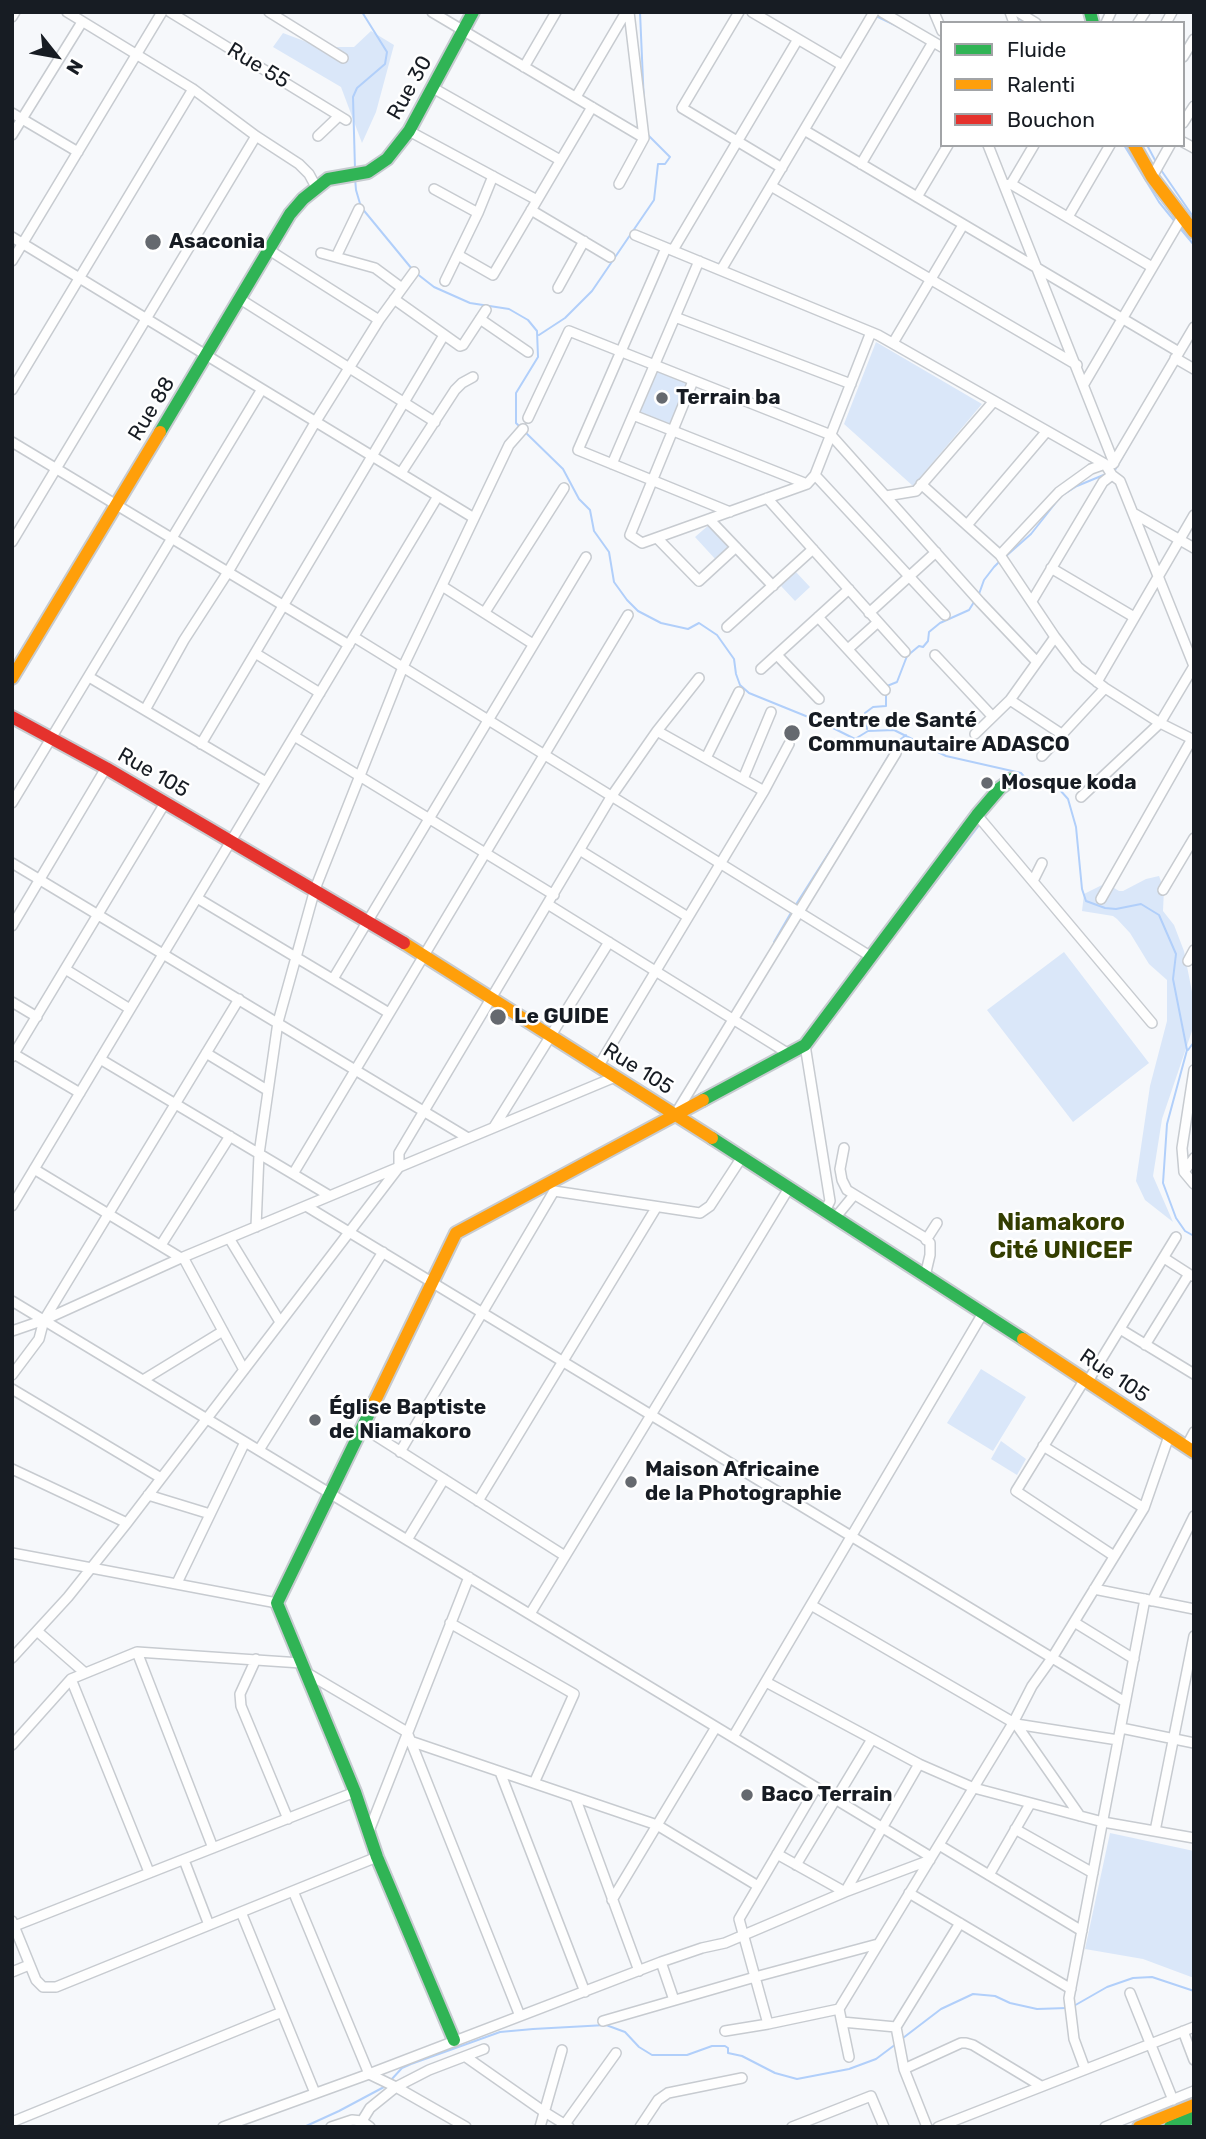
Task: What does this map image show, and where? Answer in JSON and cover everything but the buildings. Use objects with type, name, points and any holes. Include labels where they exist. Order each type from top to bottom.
[{"type":"main road","name":"Rue 30","points":[[368,172],[387,159],[409,131],[473,12]]},
{"type":"main road","points":[[1135,147],[1152,177],[1194,232]]},
{"type":"main road","name":"Rue 88","points":[[12,678],[290,214],[316,187],[328,179],[368,172]]},
{"type":"main road","name":"Rue 105","points":[[12,717],[107,768],[368,920],[830,1214],[1190,1450]]},
{"type":"main road","points":[[454,2040],[377,1857],[355,1792],[277,1603],[456,1233],[552,1187],[675,1115],[805,1045],[977,816],[1000,788],[1012,779]]},
{"type":"main road","points":[[1139,2127],[1194,2105]]},
{"type":"main road","points":[[1170,2127],[1194,2117]]},
{"type":"street","points":[[12,17],[15,12]]},
{"type":"street","points":[[67,12],[193,89],[299,164],[316,187]]},
{"type":"street","points":[[12,261],[162,12]]},
{"type":"street","name":"Rue 55","points":[[170,12],[343,118],[318,136]]},
{"type":"street","points":[[269,12],[343,58]]},
{"type":"street","points":[[432,12],[644,138]]},
{"type":"street","points":[[524,67],[556,12]]},
{"type":"street","points":[[576,97],[627,12]]},
{"type":"street","points":[[620,184],[644,138],[627,12]]},
{"type":"street","points":[[739,12],[682,108],[782,167]]},
{"type":"street","points":[[752,12],[842,65]]},
{"type":"street","points":[[722,270],[874,12]]},
{"type":"street","points":[[860,164],[937,45],[882,12]]},
{"type":"street","points":[[12,135],[82,22]]},
{"type":"street","points":[[730,512],[578,450],[669,249],[798,39]]},
{"type":"street","points":[[433,88],[560,160]]},
{"type":"street","points":[[12,390],[193,89]]},
{"type":"street","points":[[458,255],[493,275],[592,107]]},
{"type":"street","points":[[12,113],[78,152]]},
{"type":"street","points":[[804,130],[1122,318],[1194,369]]},
{"type":"street","points":[[409,131],[537,200]]},
{"type":"street","points":[[12,542],[256,136]]},
{"type":"street","points":[[917,197],[947,147]]},
{"type":"street","points":[[989,147],[1008,185],[1037,267],[1084,384],[1110,468],[1120,481],[1194,666],[1160,723],[1080,797]]},
{"type":"street","points":[[1008,185],[1033,147]]},
{"type":"street","points":[[1068,217],[1109,147]]},
{"type":"street","points":[[1152,177],[1169,147]]},
{"type":"street","points":[[445,281],[493,176]]},
{"type":"street","points":[[1008,185],[1152,267]]},
{"type":"street","points":[[771,186],[1076,365]]},
{"type":"street","points":[[434,189],[478,213]]},
{"type":"street","points":[[336,257],[359,209]]},
{"type":"street","points":[[531,210],[610,257]]},
{"type":"street","points":[[1084,384],[1182,217]]},
{"type":"street","points":[[893,343],[963,225]]},
{"type":"street","points":[[635,235],[871,332],[1110,468]]},
{"type":"street","points":[[12,237],[474,518]]},
{"type":"street","points":[[558,288],[583,241]]},
{"type":"street","points":[[269,250],[379,320]]},
{"type":"street","points":[[321,253],[375,268],[402,288]]},
{"type":"street","points":[[611,464],[699,261]]},
{"type":"street","points":[[145,710],[316,421],[379,320],[414,271]]},
{"type":"street","points":[[240,299],[435,422]]},
{"type":"street","points":[[394,299],[457,346],[463,345],[483,314],[528,352]]},
{"type":"street","points":[[675,317],[851,384]]},
{"type":"street","points":[[1031,601],[1194,327]]},
{"type":"street","points":[[528,418],[569,331],[831,435],[1037,662]]},
{"type":"street","points":[[692,381],[630,535],[642,543],[807,484],[815,475],[871,332]]},
{"type":"street","points":[[201,744],[444,335]]},
{"type":"street","points":[[401,473],[455,390],[473,377]]},
{"type":"street","points":[[12,803],[262,389]]},
{"type":"street","points":[[886,496],[916,491],[994,401]]},
{"type":"street","points":[[633,415],[807,484]]},
{"type":"street","points":[[256,1227],[259,1154],[278,1023],[315,889],[403,667],[509,445],[523,429]]},
{"type":"street","points":[[967,525],[1046,431]]},
{"type":"street","points":[[12,442],[284,605],[403,667],[870,956]]},
{"type":"street","points":[[1000,555],[1059,492],[1091,469],[1110,468]]},
{"type":"street","points":[[815,475],[945,615]]},
{"type":"street","points":[[921,484],[1007,563],[1055,637],[1079,667],[1101,685],[1160,723],[1193,739],[1101,899]]},
{"type":"street","points":[[485,612],[564,488]]},
{"type":"street","points":[[12,1205],[438,496]]},
{"type":"street","points":[[767,498],[905,652]]},
{"type":"street","points":[[1133,513],[1194,548]]},
{"type":"street","points":[[1042,756],[1063,735],[1101,685],[1134,617],[1194,515]]},
{"type":"street","points":[[709,519],[773,586]]},
{"type":"street","points":[[657,538],[699,581],[736,547]]},
{"type":"street","points":[[727,627],[813,550]]},
{"type":"street","points":[[869,613],[936,552]]},
{"type":"street","points":[[333,979],[586,556]]},
{"type":"street","points":[[1051,568],[1134,617]]},
{"type":"street","points":[[442,586],[533,644]]},
{"type":"street","points":[[761,669],[849,589]]},
{"type":"street","points":[[293,1174],[628,615]]},
{"type":"street","points":[[818,617],[885,690]]},
{"type":"street","points":[[848,649],[878,622]]},
{"type":"street","points":[[975,734],[1010,699],[1055,637]]},
{"type":"street","points":[[255,653],[320,693]]},
{"type":"street","points":[[777,655],[819,699]]},
{"type":"street","points":[[935,655],[992,716]]},
{"type":"street","points":[[89,677],[266,782]]},
{"type":"street","points":[[12,1658],[68,1597],[127,1523],[399,1167],[399,1153],[611,797],[657,731],[699,678]]},
{"type":"street","points":[[706,758],[738,692]]},
{"type":"street","points":[[1010,699],[1063,735]]},
{"type":"street","points":[[743,779],[771,712]]},
{"type":"street","points":[[657,731],[764,791]]},
{"type":"street","points":[[294,736],[554,895]]},
{"type":"street","points":[[598,1067],[764,791],[789,744]]},
{"type":"street","points":[[675,1115],[896,753]]},
{"type":"street","points":[[12,926],[107,768]]},
{"type":"street","points":[[80,1093],[13,1056],[165,803]]},
{"type":"street","points":[[977,816],[1152,1023]]},
{"type":"street","points":[[1163,890],[1194,838]]},
{"type":"street","points":[[581,851],[688,917]]},
{"type":"street","points":[[12,863],[468,1138]]},
{"type":"street","points":[[1032,881],[1042,863]]},
{"type":"street","points":[[197,898],[389,1013]]},
{"type":"street","points":[[548,905],[789,1054]]},
{"type":"street","points":[[494,1127],[609,942]]},
{"type":"street","points":[[1188,961],[1194,950]]},
{"type":"street","points":[[65,969],[130,1009]]},
{"type":"street","points":[[12,1375],[39,1339],[44,1320],[239,999]]},
{"type":"street","points":[[12,1002],[37,1017]]},
{"type":"street","points":[[805,1045],[830,1214]]},
{"type":"street","points":[[206,1053],[267,1090]]},
{"type":"street","points":[[100,1059],[330,1196]]},
{"type":"street","points":[[1194,1069],[1182,1148],[1184,1172],[1194,1184]]},
{"type":"street","points":[[12,1331],[44,1320],[182,1258],[615,1077]]},
{"type":"street","points":[[161,1245],[230,1136]]},
{"type":"street","points":[[844,1148],[840,1169],[847,1190],[930,1243],[925,1276]]},
{"type":"street","points":[[400,1452],[552,1187],[656,1208],[700,1213],[710,1206],[741,1157]]},
{"type":"street","points":[[1184,1172],[1194,1158]]},
{"type":"street","points":[[34,1169],[182,1258],[244,1370]]},
{"type":"street","points":[[530,1614],[789,1188]]},
{"type":"street","points":[[830,1214],[854,1195]]},
{"type":"street","points":[[306,1206],[1125,1702]]},
{"type":"street","points":[[478,1501],[656,1208]]},
{"type":"street","points":[[926,1240],[937,1223]]},
{"type":"street","points":[[1114,1556],[1016,1491],[1177,1237]]},
{"type":"street","points":[[229,1238],[281,1322]]},
{"type":"street","points":[[259,1450],[383,1252]]},
{"type":"street","points":[[1145,1345],[1191,1276],[1164,1258]]},
{"type":"street","points":[[12,1301],[930,1859]]},
{"type":"street","points":[[733,1737],[983,1313]]},
{"type":"street","points":[[1120,1329],[1194,1374]]},
{"type":"street","points":[[143,1380],[223,1331]]},
{"type":"street","points":[[12,1389],[161,1478]]},
{"type":"street","points":[[362,1427],[565,1556]]},
{"type":"street","points":[[1190,1450],[1194,1432]]},
{"type":"street","points":[[849,2057],[839,2009],[1014,1723],[1032,1686],[1052,1658],[1143,1508],[1169,1436]]},
{"type":"street","points":[[177,1583],[245,1442]]},
{"type":"street","points":[[1043,1446],[1143,1508]]},
{"type":"street","points":[[12,1469],[127,1523]]},
{"type":"street","points":[[407,1540],[444,1479]]},
{"type":"street","points":[[148,1495],[210,1514]]},
{"type":"street","points":[[1085,2069],[1074,2039],[1070,2018],[1070,1994],[1125,1702],[1149,1600],[1194,1516]]},
{"type":"street","points":[[12,1553],[277,1603]]},
{"type":"street","points":[[369,1831],[409,1737],[469,1577]]},
{"type":"street","points":[[1094,1589],[1194,1609]]},
{"type":"street","points":[[811,1605],[1014,1723],[1118,1740]]},
{"type":"street","points":[[1074,1622],[1134,1659]]},
{"type":"street","points":[[450,1623],[574,1694],[534,1783]]},
{"type":"street","points":[[37,1631],[85,1673]]},
{"type":"street","points":[[1155,1831],[1194,1636]]},
{"type":"street","points":[[137,1652],[214,1848]]},
{"type":"street","points":[[12,1745],[71,1679],[137,1652],[256,1659],[303,1667],[409,1737],[500,1772],[657,1825],[758,1886]]},
{"type":"street","points":[[256,1659],[240,1694],[241,1706],[288,1819]]},
{"type":"street","points":[[71,1679],[149,1872]]},
{"type":"street","points":[[766,1682],[919,1764],[974,1788],[1103,1822],[1194,1838]]},
{"type":"street","points":[[1014,1723],[1080,1816]]},
{"type":"street","points":[[612,1900],[716,1727]]},
{"type":"street","points":[[1121,1728],[1194,1743]]},
{"type":"street","points":[[409,1737],[520,2016]]},
{"type":"street","points":[[796,1865],[872,1739]]},
{"type":"street","points":[[845,1892],[919,1764]]},
{"type":"street","points":[[500,1772],[585,1992]]},
{"type":"street","points":[[768,2024],[739,1919],[817,1788]]},
{"type":"street","points":[[355,1792],[13,1925],[36,1980],[43,1987],[56,1987],[377,1857]]},
{"type":"street","points":[[575,1797],[639,1971]]},
{"type":"street","points":[[989,1875],[1030,1804]]},
{"type":"street","points":[[1015,1829],[1093,1874]]},
{"type":"street","points":[[939,1845],[1082,1931]]},
{"type":"street","points":[[777,1854],[845,1892]]},
{"type":"street","points":[[223,2127],[371,2075],[454,2040],[661,1962],[743,1936],[930,1859]]},
{"type":"street","points":[[184,1860],[209,1925]]},
{"type":"street","points":[[293,1891],[371,2075],[466,2127]]},
{"type":"street","points":[[909,1893],[1070,1994]]},
{"type":"street","points":[[241,1912],[315,2093]]},
{"type":"street","points":[[927,2127],[904,2069],[896,2027],[960,1923]]},
{"type":"street","points":[[603,2021],[878,1944]]},
{"type":"street","points":[[661,1962],[674,2000]]},
{"type":"street","points":[[12,1972],[30,1965]]},
{"type":"street","points":[[1130,1993],[1174,2099]]},
{"type":"street","points":[[725,2031],[839,2009]]},
{"type":"street","points":[[12,2122],[282,2012]]},
{"type":"street","points":[[842,2022],[896,2027]]},
{"type":"street","points":[[938,2127],[1194,2027]]},
{"type":"street","points":[[1183,2031],[1194,2060]]},
{"type":"street","points":[[904,2069],[966,2043],[1041,2087]]},
{"type":"street","points":[[331,2127],[352,2120],[365,2125],[370,2108],[396,2087],[429,2070],[484,2049]]},
{"type":"street","points":[[540,2127],[562,2050]]},
{"type":"street","points":[[466,2057],[567,2125],[615,2053]]},
{"type":"street","points":[[640,2127],[658,2100],[668,2093],[742,2078]]},
{"type":"street","points":[[1105,2127],[1194,2091]]},
{"type":"street","points":[[792,2127],[871,2096],[884,2127]]},
{"type":"shaded area","points":[[371,31],[394,45],[376,112],[362,143],[341,87],[273,47],[283,33],[320,47],[354,47]]},
{"type":"shaded area","points":[[876,342],[982,404],[913,486],[844,424]]},
{"type":"shaded area","name":"Terrain ba","points":[[654,367],[689,383],[671,428],[636,413]]},
{"type":"shaded area","points":[[710,524],[732,547],[717,561],[695,537]]},
{"type":"shaded area","points":[[796,572],[810,587],[795,601],[781,586]]},
{"type":"shaded area","points":[[1159,876],[1164,889],[1163,911],[1174,925],[1184,951],[1194,1002],[1194,1025],[1162,1119],[1153,1176],[1173,1222],[1145,1200],[1136,1181],[1150,1086],[1167,1021],[1167,980],[1149,964],[1130,933],[1117,919],[1082,911],[1084,894],[1106,883],[1123,891],[1146,879]]},
{"type":"shaded area","points":[[1064,952],[1149,1063],[1073,1122],[987,1010]]},
{"type":"shaded area","points":[[981,1369],[1026,1397],[993,1451],[947,1423]]},
{"type":"shaded area","points":[[1001,1441],[1026,1459],[1017,1475],[991,1459]]},
{"type":"shaded area","points":[[1110,1833],[1194,1851],[1194,1978],[1143,1959],[1085,1949]]},
{"type":"waterway","points":[[355,169],[353,97],[357,88],[385,64],[387,52],[362,12]]},
{"type":"waterway","points":[[640,12],[644,104]]},
{"type":"waterway","points":[[876,16],[901,28]]},
{"type":"waterway","points":[[1015,16],[1023,21]]},
{"type":"waterway","points":[[539,335],[565,318],[592,291],[654,200],[658,164],[665,164],[670,157],[647,134]]},
{"type":"waterway","points":[[1125,147],[1159,202],[1176,223]]},
{"type":"waterway","points":[[1148,147],[1156,162]]},
{"type":"waterway","points":[[1161,170],[1194,218]]},
{"type":"waterway","points":[[355,178],[361,207],[412,269]]},
{"type":"waterway","points":[[759,215],[770,196]]},
{"type":"waterway","points":[[1179,227],[1194,245]]},
{"type":"waterway","points":[[699,257],[720,265]]},
{"type":"waterway","points":[[416,273],[434,287],[470,303],[509,309],[528,320],[537,331],[538,357],[516,393],[516,423],[520,427]]},
{"type":"waterway","points":[[1115,470],[1142,423]]},
{"type":"waterway","points":[[524,431],[563,469],[579,499],[590,510],[594,531],[609,552],[614,582],[627,600],[638,611],[661,623],[688,629],[699,623],[717,635],[734,659],[740,685],[749,693],[855,739],[868,731],[894,730],[946,756],[1021,773],[1026,779],[1051,780],[1068,799],[1076,827],[1082,889],[1086,901],[1116,909],[1141,904],[1159,915],[1176,954],[1173,979],[1187,1050],[1167,1124],[1163,1183],[1176,1218],[1185,1231],[1194,1236]]},
{"type":"waterway","points":[[1005,557],[1031,534],[1061,496],[1106,474]]},
{"type":"waterway","points":[[979,594],[984,580],[1000,561]]},
{"type":"waterway","points":[[887,686],[897,682],[907,656],[919,646],[923,647],[928,641],[929,632],[940,623],[969,610],[974,602]]},
{"type":"waterway","points":[[867,729],[865,713],[873,707],[886,706],[886,695]]},
{"type":"waterway","points":[[882,767],[896,743],[906,735]]},
{"type":"waterway","points":[[1010,788],[1026,779]]},
{"type":"waterway","points":[[795,906],[867,793]]},
{"type":"waterway","points":[[856,986],[980,824]]},
{"type":"waterway","points":[[774,942],[792,911]]},
{"type":"waterway","points":[[1188,1050],[1194,1042]]},
{"type":"waterway","points":[[1072,2007],[1107,1987],[1133,1978],[1152,1977],[1194,1991]]},
{"type":"waterway","points":[[903,2038],[941,2009],[973,1994],[995,1996],[1010,2003],[1037,2009],[1067,2008]]},
{"type":"waterway","points":[[391,2080],[402,2068],[411,2064],[500,2032],[533,2029],[606,2025],[625,2032],[639,2047],[652,2055],[687,2055],[712,2046],[725,2046],[728,2053],[742,2056],[775,2073],[797,2079],[849,2069],[876,2059],[896,2044]]},
{"type":"waterway","points":[[304,2127],[384,2087]]},
{"type":"traffic: fast","points":[[160,432],[290,214],[303,199],[328,179],[368,172],[387,159],[409,131],[473,12]]},
{"type":"traffic: fast","points":[[1090,12],[1092,21]]},
{"type":"traffic: fast","points":[[703,1100],[805,1045],[977,815],[1000,788],[1012,779]]},
{"type":"traffic: fast","points":[[712,1138],[1023,1339]]},
{"type":"traffic: fast","points":[[375,1401],[277,1603],[355,1792],[377,1857],[454,2040]]},
{"type":"traffic: fast","points":[[1170,2127],[1194,2117]]},
{"type":"traffic: slow","points":[[1135,147],[1152,177],[1194,232]]},
{"type":"traffic: slow","points":[[12,678],[160,432]]},
{"type":"traffic: slow","points":[[404,943],[712,1138]]},
{"type":"traffic: slow","points":[[375,1401],[456,1233],[703,1100]]},
{"type":"traffic: slow","points":[[1023,1339],[1194,1452]]},
{"type":"traffic: slow","points":[[1139,2127],[1194,2105]]},
{"type":"traffic: jam","points":[[12,717],[106,768],[404,943]]},
{"type":"place","name":"Asaconia","points":[[153,242]]},
{"type":"place","name":"Terrain ba","points":[[662,398]]},
{"type":"place","name":"Centre de Santé Communautaire ADASCO","points":[[792,733]]},
{"type":"place","name":"Mosque koda","points":[[987,783]]},
{"type":"place","name":"Le GUIDE","points":[[498,1017]]},
{"type":"place","name":"Église Baptiste de Niamakoro","points":[[315,1420]]},
{"type":"place","name":"Maison Africaine de la Photographie","points":[[631,1482]]},
{"type":"place","name":"Baco Terrain","points":[[747,1795]]},
{"type":"district","name":"Niamakoro Cité UNICEF","points":[[1061,1237]]}]
